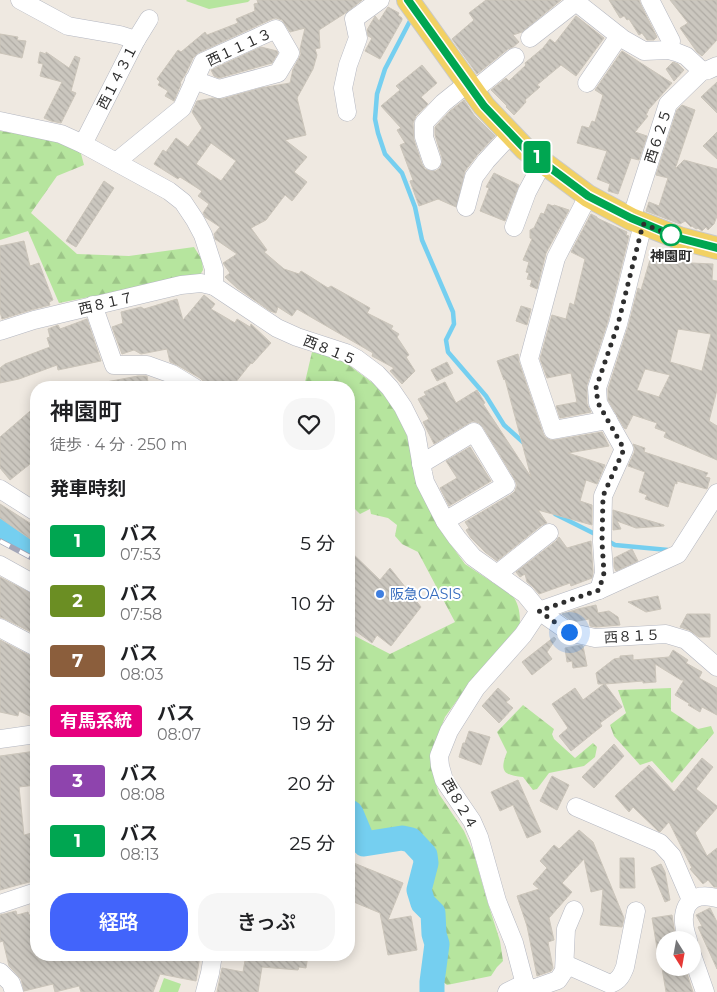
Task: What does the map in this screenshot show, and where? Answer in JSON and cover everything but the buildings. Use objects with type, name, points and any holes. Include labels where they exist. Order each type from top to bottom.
[{"type":"main road","points":[[408,0],[484,106],[525,149],[588,196],[637,221],[679,238],[717,248]]},
{"type":"street","name":"西１４３１","points":[[20,0],[68,26],[120,35],[136,40],[83,144]]},
{"type":"street","points":[[347,112],[343,88],[348,65],[358,38],[354,19],[380,0]]},
{"type":"street","points":[[530,38],[576,1],[619,36],[644,51],[669,50],[671,41],[655,2]]},
{"type":"street","points":[[136,40],[149,19]]},
{"type":"street","name":"西１１１３","points":[[116,162],[182,108],[194,80],[203,62],[276,29],[290,53],[278,73],[219,89],[194,80]]},
{"type":"street","points":[[587,83],[619,36]]},
{"type":"street","name":"西６２５","points":[[599,590],[604,573],[602,538],[603,496],[624,449],[598,403],[596,388],[618,324],[637,221],[668,104],[711,71],[686,56],[669,50]]},
{"type":"street","points":[[432,160],[424,137],[424,123],[443,103],[471,87],[515,57]]},
{"type":"street","points":[[0,121],[61,134],[169,191],[183,202],[203,235],[214,269],[214,286]]},
{"type":"street","points":[[466,207],[474,177],[511,134]]},
{"type":"street","points":[[514,227],[527,192],[543,162]]},
{"type":"street","points":[[588,196],[556,258],[528,359],[553,430],[608,420]]},
{"type":"street","name":"西８１７","points":[[0,331],[34,320],[188,283],[202,283],[214,286]]},
{"type":"street","name":"西８１５","points":[[214,286],[277,328],[297,337],[346,353],[377,374],[390,388],[403,407],[416,433],[425,482],[457,538],[473,557],[525,594],[539,611],[569,632],[595,638],[666,634],[686,640],[717,667]]},
{"type":"street","points":[[93,306],[114,365],[147,365],[172,374],[184,381]]},
{"type":"street","points":[[421,464],[474,432],[506,485],[445,520]]},
{"type":"street","points":[[0,489],[30,508]]},
{"type":"street","points":[[539,611],[599,590],[678,554],[717,494]]},
{"type":"street","points":[[497,574],[549,533]]},
{"type":"street","points":[[0,565],[30,582]]},
{"type":"street","name":"西８２４","points":[[526,989],[514,943],[497,901],[479,837],[472,821],[444,780],[440,766],[440,756],[449,731],[476,688],[523,635],[539,611]]},
{"type":"street","points":[[0,628],[30,644]]},
{"type":"street","points":[[0,739],[30,735]]},
{"type":"street","points":[[576,807],[660,843],[672,856],[691,900]]},
{"type":"street","points":[[0,904],[30,894]]},
{"type":"street","points":[[686,931],[684,915],[686,905],[697,897],[717,898]]},
{"type":"street","points":[[507,992],[558,980],[564,972],[566,929],[574,910]]},
{"type":"street","points":[[564,964],[610,984],[616,982],[622,975],[625,967],[636,911]]},
{"type":"street","points":[[205,992],[212,961]]},
{"type":"street","points":[[0,972],[11,982],[14,992]]},
{"type":"street","points":[[699,976],[705,992]]},
{"type":"green space","points":[[187,0],[250,0],[248,2],[209,9]]},
{"type":"green space","points":[[0,131],[56,139],[80,150],[84,165],[57,176],[31,213],[77,254],[129,256],[194,247],[202,260],[203,270],[200,275],[59,303],[28,231],[0,240]]},
{"type":"green space","points":[[312,352],[342,360],[374,384],[390,402],[403,422],[413,457],[417,484],[438,527],[465,564],[513,596],[518,606],[520,624],[466,688],[445,717],[435,743],[431,767],[439,794],[464,831],[474,854],[500,941],[503,961],[491,976],[447,985],[435,975],[430,947],[431,937],[426,884],[412,852],[393,848],[365,852],[355,833],[355,636],[390,654],[455,622],[418,552],[402,544],[395,536],[397,525],[388,518],[371,514],[370,509],[360,514],[355,509],[355,381],[305,381]]},
{"type":"green space","points":[[671,688],[671,711],[698,729],[711,726],[714,733],[672,783],[652,761],[640,765],[614,736],[610,725],[626,713],[618,690]]},
{"type":"green space","points":[[523,705],[554,729],[552,734],[554,739],[575,758],[593,743],[597,747],[595,757],[584,766],[549,773],[537,789],[533,790],[523,777],[507,773],[503,764],[507,752],[497,732]]},
{"type":"green space","points":[[164,978],[181,984],[178,992],[159,992]]},
{"type":"waterway","points":[[410,21],[385,69],[377,94],[375,119],[378,133],[385,154],[402,173],[415,207],[422,240],[453,312],[454,324],[446,340],[448,352],[486,396],[504,425],[525,444]]},
{"type":"waterway","points":[[555,514],[597,535]]},
{"type":"waterway","points":[[0,525],[30,543]]},
{"type":"waterway","points":[[606,540],[615,545],[668,550]]},
{"type":"waterway","points":[[355,823],[364,844],[402,838],[411,840],[425,855],[426,863],[419,890],[423,903],[433,913],[434,934],[437,944],[432,992]]},
{"type":"railway","points":[[0,541],[30,557]]},
{"type":"bus line","name":"1","points":[[408,0],[484,106],[525,149],[588,196],[631,218],[679,238],[717,248]]},
{"type":"place","name":"神園町","points":[[671,235]]},
{"type":"place","name":"阪急OASIS","points":[[380,594]]},
{"type":"route","points":[[569,632],[539,611],[599,590],[604,573],[602,542],[603,496],[624,449],[598,403],[596,388],[618,324],[643,224],[679,238],[671,235]]}]
